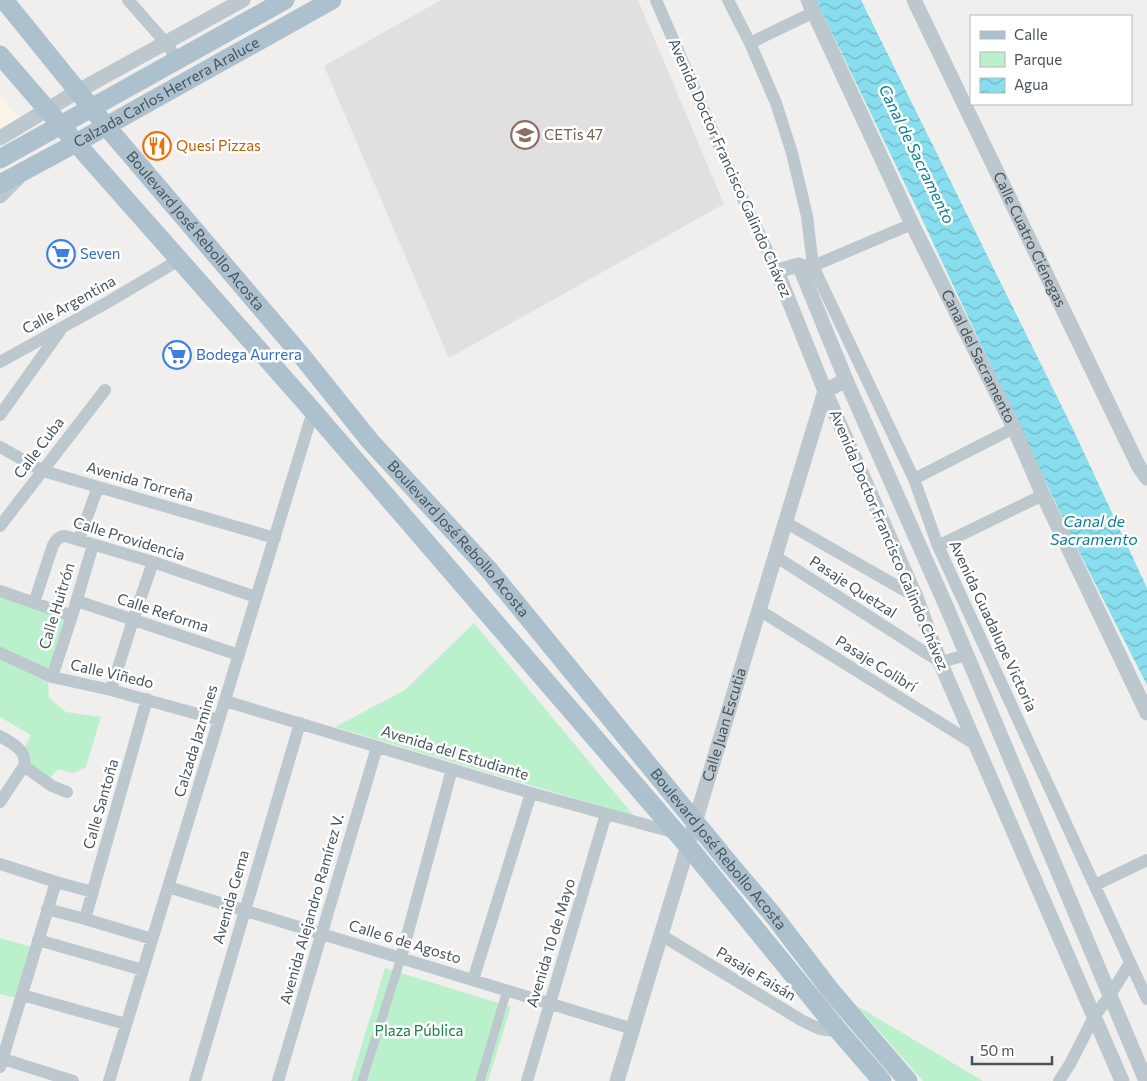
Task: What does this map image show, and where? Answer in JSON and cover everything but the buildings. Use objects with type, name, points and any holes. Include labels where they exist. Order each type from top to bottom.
[{"type":"main road","name":"Boulevard José Rebollo Acosta","points":[[4,0],[106,126],[301,356],[370,441],[497,580],[773,915],[831,991],[908,1081]]},
{"type":"main road","name":"Calzada Carlos Herrera Araluce","points":[[0,159],[285,0]]},
{"type":"main road","name":"Calzada Carlos Herrera Araluce","points":[[0,184],[332,0]]},
{"type":"main road","name":"Boulevard José Rebollo Acosta","points":[[0,55],[313,411],[682,840],[882,1081]]},
{"type":"main road","points":[[313,411],[317,409],[329,412],[355,438],[370,441]]},
{"type":"main road","points":[[430,547],[473,582],[488,584],[497,580]]},
{"type":"street","points":[[128,0],[165,42],[178,60]]},
{"type":"street","points":[[0,138],[78,91],[243,0]]},
{"type":"street","name":"Avenida Doctor Francisco Galindo Chávez","points":[[656,0],[733,178],[777,271],[825,391],[916,597],[940,662],[1122,1081]]},
{"type":"street","name":"Avenida Guadalupe Victoria","points":[[728,0],[750,43],[776,103],[792,153],[807,216],[806,266],[914,479],[938,546],[1147,999]]},
{"type":"street","name":"Calle Cuatro Ciénegas","points":[[914,0],[1147,478]]},
{"type":"street","points":[[750,43],[811,6]]},
{"type":"street","name":"Canal del Sacramento","points":[[811,6],[912,224],[1014,428],[1043,495],[1147,713]]},
{"type":"street","points":[[0,196],[26,170]]},
{"type":"street","points":[[777,271],[806,266],[912,224]]},
{"type":"street","name":"Calle Argentina","points":[[0,362],[180,260]]},
{"type":"street","name":"Avenida Doctor Francisco Galindo Chávez","points":[[806,266],[846,380],[967,655],[1146,1079]]},
{"type":"street","points":[[0,414],[63,327]]},
{"type":"street","points":[[825,391],[846,380]]},
{"type":"street","name":"Calle Cuba","points":[[0,526],[104,390]]},
{"type":"street","name":"Calle Juan Escutia","points":[[617,1081],[661,935],[682,840],[695,822],[825,391]]},
{"type":"street","name":"Calzada Jazmines","points":[[111,1081],[126,1024],[313,411]]},
{"type":"street","points":[[914,479],[1014,428]]},
{"type":"street","name":"Avenida Torreña","points":[[0,447],[43,471],[274,538]]},
{"type":"street","points":[[78,539],[98,487]]},
{"type":"street","points":[[938,546],[1043,495]]},
{"type":"street","points":[[785,522],[916,597]]},
{"type":"street","name":"Calle Providencia","points":[[34,603],[53,545],[60,536],[78,539],[153,562],[256,598]]},
{"type":"street","name":"Calle Huitrón","points":[[52,677],[77,601],[93,544]]},
{"type":"street","name":"Pasaje Quetzal","points":[[775,556],[940,662]]},
{"type":"street","points":[[112,690],[132,620],[153,562]]},
{"type":"street","points":[[0,592],[72,616]]},
{"type":"street","name":"Calle Reforma","points":[[77,601],[239,655]]},
{"type":"street","name":"Pasaje Colibrí","points":[[759,610],[976,745]]},
{"type":"street","name":"Calle Viñedo","points":[[0,653],[52,677],[147,699],[219,720]]},
{"type":"street","points":[[940,662],[967,655]]},
{"type":"street","name":"Calle Santoña","points":[[85,919],[147,699]]},
{"type":"street","name":"Avenida del Estudiante","points":[[225,701],[606,814],[682,840]]},
{"type":"street","name":"Avenida Gema","points":[[195,1081],[300,723]]},
{"type":"street","points":[[0,736],[16,746],[24,761],[52,786],[67,792]]},
{"type":"street","name":"Avenida Alejandro Ramírez V.","points":[[278,1081],[377,746]]},
{"type":"street","points":[[0,802],[24,761]]},
{"type":"street","points":[[362,1081],[401,958],[452,769]]},
{"type":"street","points":[[473,980],[531,793]]},
{"type":"street","name":"Avenida 10 de Mayo","points":[[527,1081],[606,814]]},
{"type":"street","points":[[1095,885],[1147,860]]},
{"type":"street","points":[[0,864],[93,892]]},
{"type":"street","points":[[56,882],[1,1061],[73,1081]]},
{"type":"street","name":"Calle 6 de Agosto","points":[[168,887],[633,1029]]},
{"type":"street","points":[[47,909],[152,939]]},
{"type":"street","name":"Pasaje Faisán","points":[[661,935],[801,1020],[828,1031],[838,1030]]},
{"type":"street","points":[[38,940],[143,970]]},
{"type":"street","points":[[1059,1081],[1094,1018],[1130,963]]},
{"type":"street","points":[[480,1081],[507,990]]},
{"type":"street","points":[[22,995],[126,1024]]},
{"type":"shaded area","name":"CETis 47","points":[[441,0],[638,0],[724,204],[449,358],[324,66]]},
{"type":"shaded area","points":[[0,96],[19,118],[0,129]]},
{"type":"green space","points":[[2,596],[68,618],[48,680],[49,698],[66,712],[101,717],[86,767],[73,773],[58,769],[49,779],[29,763],[24,749],[31,735],[0,717],[0,599]]},
{"type":"green space","points":[[474,623],[634,816],[335,727],[405,690]]},
{"type":"green space","points":[[0,938],[31,947],[16,998],[0,994]]},
{"type":"green space","name":"Plaza Pública","points":[[385,968],[511,1007],[488,1081],[351,1081]]},
{"type":"green space","points":[[857,1006],[983,1081],[923,1081]]},
{"type":"water","name":"Canal de Sacramento","points":[[816,0],[861,0],[1072,427],[1147,588],[1147,685],[1075,544]]},
{"type":"place","name":"CETis 47","points":[[525,135]]},
{"type":"place","name":"Quesi Pizzas","points":[[157,146]]},
{"type":"place","name":"Seven","points":[[61,254]]},
{"type":"place","name":"Bodega Aurrera","points":[[177,355]]}]
